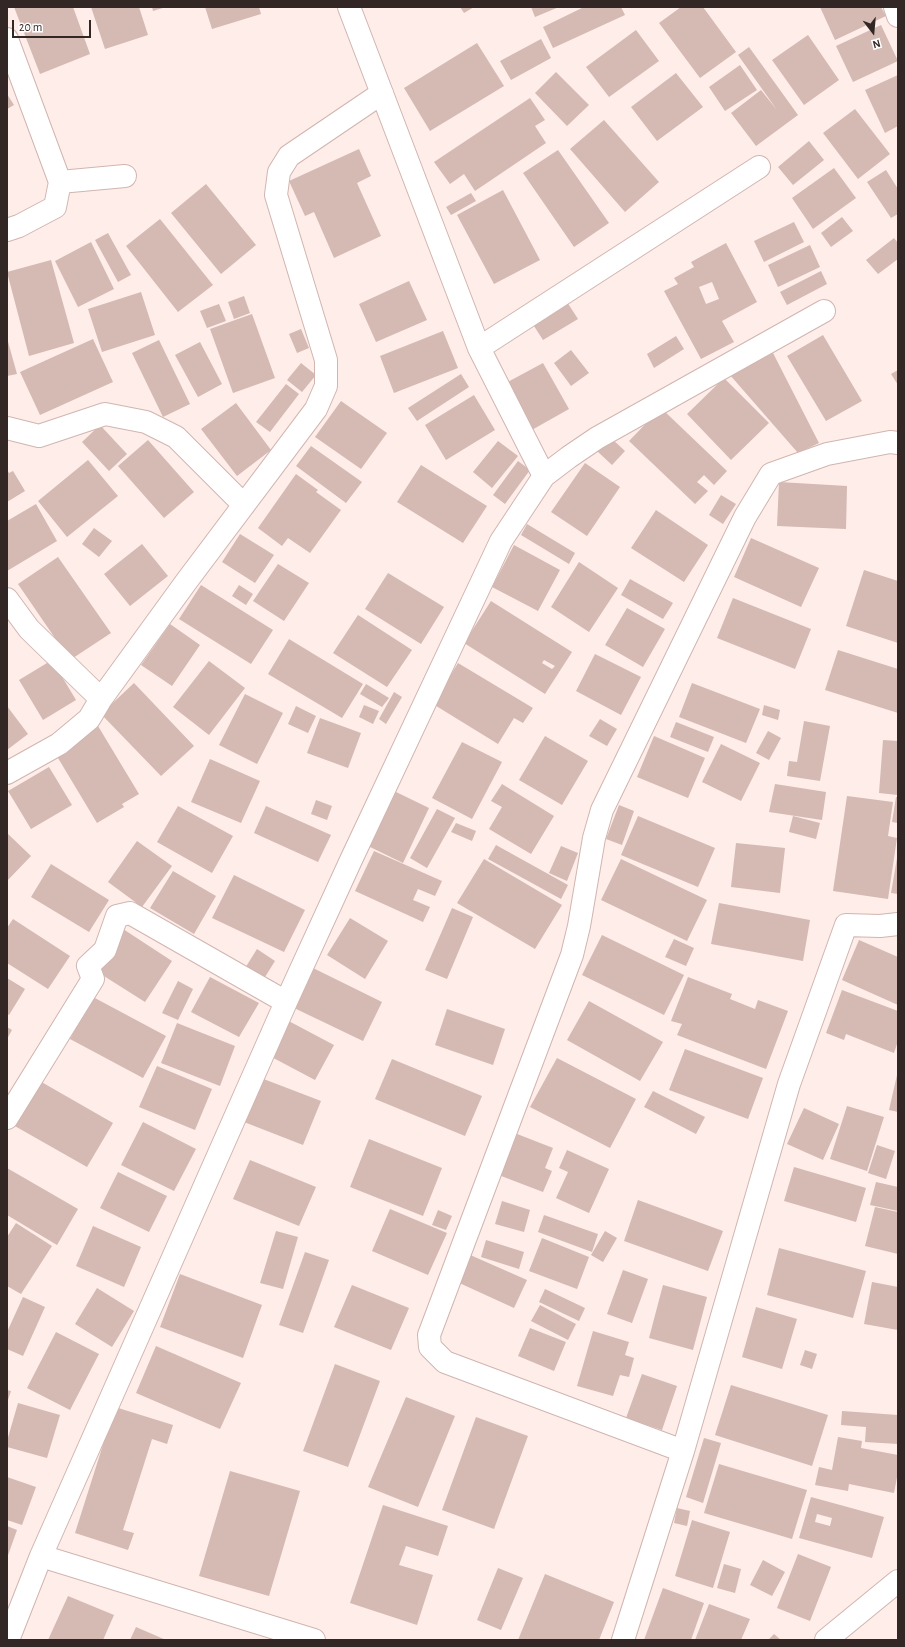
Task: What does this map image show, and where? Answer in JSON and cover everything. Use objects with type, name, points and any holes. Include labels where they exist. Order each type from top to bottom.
[{"type":"street","points":[[349,7],[479,348],[544,476]]},
{"type":"street","points":[[895,7],[898,16]]},
{"type":"street","points":[[7,39],[60,182],[55,207],[19,226],[7,230]]},
{"type":"street","points":[[7,773],[59,744],[89,719],[101,699],[316,409],[326,386],[326,360],[276,194],[279,172],[289,156],[382,93]]},
{"type":"street","points":[[479,348],[759,167]]},
{"type":"street","points":[[60,182],[124,176]]},
{"type":"street","points":[[8,1640],[41,1556],[286,1002],[501,541],[544,476],[597,438],[824,311]]},
{"type":"street","points":[[7,428],[39,436],[105,414],[146,422],[176,436],[244,505]]},
{"type":"street","points":[[683,1451],[445,1362],[430,1347],[429,1335],[572,955],[579,926],[594,838],[602,810],[746,517],[771,474],[827,454],[890,442],[898,443]]},
{"type":"street","points":[[7,599],[29,629],[101,699]]},
{"type":"street","points":[[7,1118],[93,979],[88,966],[105,950],[117,916],[130,913],[286,1002]]},
{"type":"street","points":[[623,1640],[683,1451],[789,1084],[846,925],[880,926],[898,924]]},
{"type":"street","points":[[41,1556],[314,1640]]},
{"type":"street","points":[[826,1640],[898,1581]]},
{"type":"building","points":[[14,7],[73,7],[90,54],[40,74]]},
{"type":"building","points":[[91,7],[139,7],[148,35],[105,49]]},
{"type":"building","points":[[152,7],[166,7],[153,11]]},
{"type":"building","points":[[205,7],[259,7],[261,14],[212,29]]},
{"type":"building","points":[[460,7],[474,7],[464,13]]},
{"type":"building","points":[[531,7],[559,7],[535,17]]},
{"type":"building","points":[[584,7],[621,7],[625,15],[553,48],[543,27]]},
{"type":"building","points":[[681,7],[703,7],[736,52],[700,78],[659,23]]},
{"type":"building","points":[[820,7],[881,7],[886,16],[835,40]]},
{"type":"building","points":[[881,25],[898,61],[853,82],[836,46]]},
{"type":"building","points":[[636,30],[659,61],[609,97],[586,67]]},
{"type":"building","points":[[808,35],[839,80],[804,105],[772,60]]},
{"type":"building","points":[[541,39],[551,58],[511,80],[500,61]]},
{"type":"building","points":[[477,43],[504,86],[430,131],[404,88]]},
{"type":"building","points":[[749,47],[798,115],[756,146],[731,113],[761,90],[777,110],[738,55]]},
{"type":"building","points":[[740,65],[757,90],[725,111],[709,87]]},
{"type":"building","points":[[556,72],[589,105],[567,126],[535,93]]},
{"type":"building","points":[[676,73],[703,107],[657,141],[631,107]]},
{"type":"building","points":[[898,75],[898,126],[885,133],[865,90]]},
{"type":"building","points":[[7,94],[14,105],[7,109]]},
{"type":"building","points":[[530,98],[545,120],[535,126],[546,143],[475,191],[464,174],[450,184],[434,162]]},
{"type":"building","points":[[855,109],[890,154],[858,179],[823,133]]},
{"type":"building","points":[[604,120],[659,182],[625,212],[570,149]]},
{"type":"building","points":[[809,141],[824,160],[793,185],[778,167]]},
{"type":"building","points":[[359,149],[371,176],[357,183],[381,236],[334,258],[314,212],[305,216],[289,181]]},
{"type":"building","points":[[558,150],[609,223],[574,247],[523,173]]},
{"type":"building","points":[[834,168],[856,198],[813,229],[792,198]]},
{"type":"building","points":[[886,170],[898,189],[898,214],[891,218],[867,182]]},
{"type":"building","points":[[206,184],[256,245],[221,274],[171,213]]},
{"type":"building","points":[[503,190],[540,260],[494,284],[457,215]]},
{"type":"building","points":[[471,193],[476,201],[451,215],[446,207]]},
{"type":"building","points":[[842,217],[853,231],[831,247],[821,233]]},
{"type":"building","points":[[160,219],[213,285],[178,312],[126,246]]},
{"type":"building","points":[[794,222],[804,242],[764,262],[754,241]]},
{"type":"building","points":[[108,233],[131,275],[118,282],[95,240]]},
{"type":"building","points":[[894,238],[898,243],[898,259],[878,274],[866,260]]},
{"type":"building","points":[[91,242],[114,289],[78,307],[55,261]]},
{"type":"building","points":[[726,243],[757,302],[722,321],[734,342],[701,359],[664,291],[678,284],[674,278],[694,267],[691,262]],"holes":[[[712,282],[719,299],[706,304],[699,287]]]},
{"type":"building","points":[[810,245],[820,267],[778,287],[768,265]]},
{"type":"building","points":[[51,260],[74,343],[29,356],[7,272]]},
{"type":"building","points":[[821,271],[827,284],[787,305],[780,292]]},
{"type":"building","points":[[409,281],[427,320],[376,342],[359,304]]},
{"type":"building","points":[[141,292],[155,335],[102,352],[88,309]]},
{"type":"building","points":[[244,296],[250,313],[234,319],[228,302]]},
{"type":"building","points":[[567,302],[578,319],[543,340],[532,323]]},
{"type":"building","points":[[219,304],[226,321],[207,328],[200,311]]},
{"type":"building","points":[[252,314],[275,378],[233,393],[210,329]]},
{"type":"building","points":[[301,329],[309,348],[297,353],[289,334]]},
{"type":"building","points":[[443,331],[458,368],[394,393],[380,356]]},
{"type":"building","points":[[823,335],[862,401],[826,421],[787,356]]},
{"type":"building","points":[[676,336],[684,349],[654,368],[647,354]]},
{"type":"building","points":[[7,338],[17,374],[7,376]]},
{"type":"building","points":[[93,339],[113,382],[40,415],[20,372]]},
{"type":"building","points":[[159,340],[190,404],[163,417],[132,353]]},
{"type":"building","points":[[200,342],[222,384],[198,397],[175,355]]},
{"type":"building","points":[[571,350],[589,373],[571,386],[554,363]]},
{"type":"building","points":[[773,353],[819,443],[798,453],[730,375]]},
{"type":"building","points":[[301,363],[316,375],[302,392],[287,380]]},
{"type":"building","points":[[543,363],[569,409],[530,431],[504,384]]},
{"type":"building","points":[[898,370],[898,385],[891,374]]},
{"type":"building","points":[[461,374],[469,387],[417,421],[408,408]]},
{"type":"building","points":[[724,378],[769,423],[731,460],[687,414]]},
{"type":"building","points":[[286,384],[299,394],[270,432],[256,422]]},
{"type":"building","points":[[474,395],[495,430],[446,460],[425,425]]},
{"type":"building","points":[[341,401],[387,433],[361,469],[315,437]]},
{"type":"building","points":[[236,403],[271,450],[237,476],[201,429]]},
{"type":"building","points":[[661,408],[727,471],[714,485],[704,475],[697,482],[708,491],[695,504],[629,441]]},
{"type":"building","points":[[100,425],[127,454],[109,471],[82,442]]},
{"type":"building","points":[[611,438],[625,451],[612,465],[597,451]]},
{"type":"building","points":[[148,440],[194,492],[164,518],[118,466]]},
{"type":"building","points":[[498,441],[518,456],[492,488],[473,472]]},
{"type":"building","points":[[311,446],[362,482],[346,503],[296,466]]},
{"type":"building","points":[[88,460],[118,496],[67,537],[38,501]]},
{"type":"building","points":[[518,461],[530,470],[505,504],[493,495]]},
{"type":"building","points":[[585,463],[620,487],[587,536],[551,512]]},
{"type":"building","points":[[421,465],[487,506],[463,543],[397,502]]},
{"type":"building","points":[[7,470],[9,473],[13,471],[25,491],[7,502]]},
{"type":"building","points":[[296,474],[318,490],[316,492],[341,510],[310,553],[288,538],[282,546],[258,528]]},
{"type":"building","points":[[779,482],[847,486],[846,529],[777,526]]},
{"type":"building","points":[[721,495],[736,504],[723,524],[709,515]]},
{"type":"building","points":[[36,504],[57,541],[7,571],[7,521]]},
{"type":"building","points":[[656,510],[708,545],[684,582],[631,548]]},
{"type":"building","points":[[527,524],[575,553],[569,564],[521,535]]},
{"type":"building","points":[[94,528],[112,541],[99,557],[82,544]]},
{"type":"building","points":[[240,534],[274,555],[255,583],[222,562]]},
{"type":"building","points":[[751,538],[819,568],[801,607],[734,577]]},
{"type":"building","points":[[142,544],[168,576],[130,606],[104,574]]},
{"type":"building","points":[[514,545],[560,570],[538,611],[492,587]]},
{"type":"building","points":[[58,557],[111,633],[70,660],[18,584]]},
{"type":"building","points":[[579,562],[618,588],[589,632],[551,607]]},
{"type":"building","points":[[278,564],[309,583],[284,621],[253,601]]},
{"type":"building","points":[[864,570],[898,581],[898,643],[846,626]]},
{"type":"building","points":[[388,573],[444,607],[421,644],[365,609]]},
{"type":"building","points":[[630,579],[673,603],[663,619],[621,595]]},
{"type":"building","points":[[201,585],[273,630],[251,664],[179,619]]},
{"type":"building","points":[[239,585],[253,594],[246,605],[232,596]]},
{"type":"building","points":[[733,598],[811,629],[795,669],[717,638]]},
{"type":"building","points":[[491,601],[572,652],[545,694],[464,643]],"holes":[[[544,660],[555,666],[552,669],[542,663]]]},
{"type":"building","points":[[627,608],[665,629],[643,667],[605,645]]},
{"type":"building","points":[[358,615],[412,650],[387,687],[333,653]]},
{"type":"building","points":[[170,624],[200,645],[172,686],[141,665]]},
{"type":"building","points":[[289,639],[363,684],[342,718],[268,674]]},
{"type":"building","points":[[838,650],[898,669],[898,713],[825,690]]},
{"type":"building","points":[[595,654],[641,677],[621,715],[576,691]]},
{"type":"building","points":[[52,660],[76,700],[43,720],[19,680]]},
{"type":"building","points":[[209,661],[245,688],[209,735],[173,707]]},
{"type":"building","points":[[458,663],[533,708],[523,723],[514,718],[498,744],[433,704]]},
{"type":"building","points":[[134,683],[194,746],[161,776],[101,714]]},
{"type":"building","points":[[692,683],[760,709],[746,743],[679,717]]},
{"type":"building","points":[[366,684],[389,698],[382,707],[360,694]]},
{"type":"building","points":[[394,692],[402,697],[386,724],[379,719]]},
{"type":"building","points":[[245,694],[283,713],[257,764],[219,745]]},
{"type":"building","points":[[364,705],[379,711],[373,724],[359,717]]},
{"type":"building","points":[[764,705],[780,710],[778,720],[762,715]]},
{"type":"building","points":[[7,706],[28,734],[7,750]]},
{"type":"building","points":[[296,706],[316,716],[308,733],[288,724]]},
{"type":"building","points":[[320,718],[361,733],[348,768],[307,753]]},
{"type":"building","points":[[600,719],[617,729],[607,746],[589,736]]},
{"type":"building","points":[[804,721],[830,726],[820,781],[787,776],[789,761],[797,762]]},
{"type":"building","points":[[676,722],[714,737],[708,752],[670,737]]},
{"type":"building","points":[[98,726],[139,794],[122,804],[124,807],[97,823],[55,753]]},
{"type":"building","points":[[768,731],[781,738],[769,760],[756,753]]},
{"type":"building","points":[[545,736],[588,761],[562,805],[519,780]]},
{"type":"building","points":[[654,736],[705,758],[688,798],[637,777]]},
{"type":"building","points":[[883,740],[898,741],[898,795],[879,793]]},
{"type":"building","points":[[462,742],[502,762],[472,819],[432,798]]},
{"type":"building","points":[[721,744],[760,763],[741,801],[702,782]]},
{"type":"building","points":[[210,759],[260,781],[241,823],[191,802]]},
{"type":"building","points":[[49,767],[72,805],[31,829],[8,791]]},
{"type":"building","points":[[502,784],[554,816],[531,854],[489,829],[502,807],[491,801]]},
{"type":"building","points":[[775,784],[826,792],[822,820],[769,812]]},
{"type":"building","points":[[394,791],[429,808],[403,863],[368,846]]},
{"type":"building","points":[[847,796],[893,802],[888,836],[897,838],[888,899],[833,891]]},
{"type":"building","points":[[896,797],[898,797],[898,823],[892,822]]},
{"type":"building","points":[[316,800],[332,806],[327,820],[311,814]]},
{"type":"building","points":[[619,805],[634,811],[622,845],[606,839]]},
{"type":"building","points":[[178,806],[233,836],[212,873],[157,842]]},
{"type":"building","points":[[266,806],[331,835],[318,862],[254,833]]},
{"type":"building","points":[[437,809],[455,818],[427,868],[410,858]]},
{"type":"building","points":[[638,816],[715,848],[698,887],[621,855]]},
{"type":"building","points":[[793,816],[820,823],[816,839],[789,832]]},
{"type":"building","points":[[456,823],[476,831],[472,841],[451,832]]},
{"type":"building","points":[[7,833],[31,856],[7,881]]},
{"type":"building","points":[[137,841],[172,866],[142,907],[108,882]]},
{"type":"building","points":[[736,843],[785,848],[780,893],[731,887]]},
{"type":"building","points":[[496,845],[568,885],[561,899],[488,859]]},
{"type":"building","points":[[561,846],[578,853],[567,881],[549,873]]},
{"type":"building","points":[[374,851],[442,881],[435,896],[418,889],[413,900],[430,907],[423,922],[355,891]]},
{"type":"building","points":[[898,858],[898,894],[891,893]]},
{"type":"building","points":[[484,859],[562,905],[535,949],[457,903]]},
{"type":"building","points":[[621,859],[707,900],[687,941],[601,900]]},
{"type":"building","points":[[51,864],[109,900],[89,932],[31,897]]},
{"type":"building","points":[[173,871],[216,896],[194,934],[150,908]]},
{"type":"building","points":[[234,875],[305,910],[284,952],[212,918]]},
{"type":"building","points":[[719,903],[810,920],[803,961],[711,944]]},
{"type":"building","points":[[452,908],[473,917],[447,979],[425,970]]},
{"type":"building","points":[[350,918],[388,941],[365,979],[327,955]]},
{"type":"building","points":[[13,919],[70,956],[48,989],[7,963],[7,928]]},
{"type":"building","points":[[123,929],[172,961],[145,1002],[96,971]]},
{"type":"building","points":[[602,935],[684,975],[664,1015],[582,975]]},
{"type":"building","points":[[674,939],[694,948],[686,966],[665,957]]},
{"type":"building","points":[[859,940],[898,957],[898,1005],[842,980]]},
{"type":"building","points":[[257,949],[275,961],[260,985],[242,973]]},
{"type":"building","points":[[311,967],[382,1002],[363,1041],[292,1007]]},
{"type":"building","points":[[210,977],[259,1003],[239,1037],[191,1012]]},
{"type":"building","points":[[688,977],[732,994],[730,999],[755,1009],[758,1000],[788,1011],[766,1069],[677,1035],[682,1024],[671,1021]]},
{"type":"building","points":[[7,978],[25,989],[9,1015],[7,1014]]},
{"type":"building","points":[[178,981],[193,989],[178,1020],[162,1013]]},
{"type":"building","points":[[842,990],[898,1011],[898,1041],[894,1053],[846,1034],[844,1040],[826,1033]]},
{"type":"building","points":[[93,997],[166,1036],[143,1078],[70,1039]]},
{"type":"building","points":[[589,1001],[663,1042],[640,1081],[567,1040]]},
{"type":"building","points":[[447,1009],[505,1029],[493,1065],[435,1045]]},
{"type":"building","points":[[283,1018],[334,1045],[315,1080],[264,1053]]},
{"type":"building","points":[[177,1023],[235,1046],[220,1086],[161,1063]]},
{"type":"building","points":[[7,1027],[12,1030],[7,1039]]},
{"type":"building","points":[[685,1049],[763,1078],[748,1119],[669,1090]]},
{"type":"building","points":[[557,1058],[636,1099],[610,1148],[530,1107]]},
{"type":"building","points":[[392,1059],[482,1096],[465,1136],[375,1099]]},
{"type":"building","points":[[157,1066],[212,1089],[195,1130],[139,1107]]},
{"type":"building","points":[[898,1075],[898,1112],[889,1110]]},
{"type":"building","points":[[261,1078],[321,1101],[303,1145],[244,1122]]},
{"type":"building","points":[[38,1080],[113,1123],[87,1167],[13,1125]]},
{"type":"building","points":[[653,1091],[705,1117],[696,1134],[644,1107]]},
{"type":"building","points":[[847,1106],[884,1117],[867,1171],[830,1159]]},
{"type":"building","points":[[804,1108],[839,1124],[823,1160],[787,1144]]},
{"type":"building","points":[[143,1122],[196,1149],[174,1191],[121,1165]]},
{"type":"building","points":[[512,1132],[553,1148],[545,1168],[552,1171],[543,1192],[496,1174]]},
{"type":"building","points":[[369,1139],[442,1168],[423,1216],[350,1187]]},
{"type":"building","points":[[877,1145],[895,1151],[886,1179],[868,1173]]},
{"type":"building","points":[[567,1150],[609,1169],[589,1213],[556,1198],[568,1172],[559,1168]]},
{"type":"building","points":[[250,1160],[316,1187],[299,1226],[233,1199]]},
{"type":"building","points":[[794,1167],[866,1188],[856,1222],[784,1201]]},
{"type":"building","points":[[7,1168],[78,1209],[57,1245],[7,1215]]},
{"type":"building","points":[[118,1172],[167,1196],[149,1232],[100,1208]]},
{"type":"building","points":[[876,1182],[898,1187],[898,1211],[870,1205]]},
{"type":"building","points":[[638,1200],[723,1231],[708,1271],[624,1241]]},
{"type":"building","points":[[502,1201],[530,1210],[524,1232],[495,1224]]},
{"type":"building","points":[[875,1207],[898,1212],[898,1254],[865,1246]]},
{"type":"building","points":[[390,1209],[447,1233],[428,1275],[372,1251]]},
{"type":"building","points":[[438,1210],[452,1216],[446,1230],[432,1225]]},
{"type":"building","points":[[544,1215],[598,1234],[592,1252],[538,1232]]},
{"type":"building","points":[[16,1223],[52,1246],[21,1294],[7,1286],[7,1237]]},
{"type":"building","points":[[93,1226],[141,1247],[124,1287],[76,1266]]},
{"type":"building","points":[[276,1231],[298,1237],[283,1289],[260,1283]]},
{"type":"building","points":[[605,1231],[617,1238],[603,1262],[591,1255]]},
{"type":"building","points":[[542,1238],[589,1257],[577,1289],[529,1271]]},
{"type":"building","points":[[486,1240],[524,1252],[519,1269],[481,1257]]},
{"type":"building","points":[[779,1248],[866,1271],[853,1318],[767,1295]]},
{"type":"building","points":[[305,1252],[329,1260],[303,1333],[279,1325]]},
{"type":"building","points":[[468,1254],[527,1280],[514,1308],[455,1281]]},
{"type":"building","points":[[623,1270],[648,1279],[632,1323],[607,1314]]},
{"type":"building","points":[[180,1274],[262,1305],[243,1358],[160,1327]]},
{"type":"building","points":[[872,1282],[898,1287],[898,1330],[864,1324]]},
{"type":"building","points":[[352,1285],[409,1308],[391,1350],[334,1327]]},
{"type":"building","points":[[663,1285],[707,1297],[693,1350],[649,1338]]},
{"type":"building","points":[[97,1288],[134,1311],[112,1347],[75,1324]]},
{"type":"building","points":[[545,1289],[585,1308],[579,1321],[539,1302]]},
{"type":"building","points":[[23,1297],[45,1307],[23,1356],[7,1349],[7,1332]]},
{"type":"building","points":[[540,1305],[576,1324],[568,1340],[531,1321]]},
{"type":"building","points":[[756,1307],[797,1319],[782,1369],[742,1357]]},
{"type":"building","points":[[530,1328],[566,1342],[554,1371],[518,1356]]},
{"type":"building","points":[[593,1331],[629,1342],[625,1355],[634,1358],[629,1377],[620,1375],[613,1396],[577,1386]]},
{"type":"building","points":[[56,1332],[99,1354],[70,1410],[27,1388]]},
{"type":"building","points":[[156,1346],[241,1383],[220,1429],[136,1393]]},
{"type":"building","points":[[805,1350],[817,1354],[812,1369],[800,1365]]},
{"type":"building","points":[[335,1364],[380,1381],[348,1467],[303,1451]]},
{"type":"building","points":[[642,1374],[677,1386],[662,1430],[626,1418]]},
{"type":"building","points":[[731,1385],[828,1415],[812,1466],[715,1435]]},
{"type":"building","points":[[7,1390],[11,1391],[7,1403]]},
{"type":"building","points":[[406,1397],[455,1416],[418,1507],[368,1487]]},
{"type":"building","points":[[18,1403],[60,1415],[47,1458],[7,1447],[7,1441]]},
{"type":"building","points":[[115,1407],[173,1425],[167,1444],[152,1439],[123,1530],[134,1533],[128,1550],[75,1533]]},
{"type":"building","points":[[842,1411],[898,1415],[898,1444],[865,1442],[866,1427],[841,1425]]},
{"type":"building","points":[[476,1417],[528,1436],[494,1529],[442,1510]]},
{"type":"building","points":[[838,1437],[862,1441],[861,1448],[898,1455],[898,1472],[894,1493],[849,1484],[848,1491],[815,1485],[819,1467],[832,1470]]},
{"type":"building","points":[[704,1438],[721,1443],[703,1503],[686,1497]]},
{"type":"building","points":[[719,1464],[807,1490],[792,1539],[704,1513]]},
{"type":"building","points":[[230,1471],[300,1491],[269,1596],[199,1576]]},
{"type":"building","points":[[7,1477],[36,1487],[22,1525],[7,1520]]},
{"type":"building","points":[[811,1497],[884,1517],[872,1558],[799,1538]],"holes":[[[817,1514],[832,1518],[830,1526],[815,1522]]]},
{"type":"building","points":[[383,1505],[448,1526],[438,1556],[406,1546],[399,1565],[433,1575],[417,1625],[350,1603]]},
{"type":"building","points":[[677,1508],[690,1511],[687,1526],[674,1523]]},
{"type":"building","points":[[692,1520],[730,1532],[713,1588],[675,1576]]},
{"type":"building","points":[[7,1526],[17,1530],[7,1558]]},
{"type":"building","points":[[798,1554],[831,1567],[810,1621],[777,1608]]},
{"type":"building","points":[[763,1560],[785,1572],[772,1596],[750,1585]]},
{"type":"building","points":[[724,1564],[741,1569],[735,1593],[717,1588]]},
{"type":"building","points":[[498,1568],[523,1578],[501,1630],[477,1620]]},
{"type":"building","points":[[545,1574],[614,1602],[599,1640],[518,1640]]},
{"type":"building","points":[[663,1588],[704,1603],[691,1640],[644,1640]]},
{"type":"building","points":[[68,1596],[114,1615],[103,1640],[48,1640]]},
{"type":"building","points":[[709,1604],[750,1619],[741,1640],[695,1640]]},
{"type":"building","points":[[136,1627],[166,1640],[130,1640]]},
{"type":"building","points":[[774,1634],[781,1640],[768,1640]]}]
